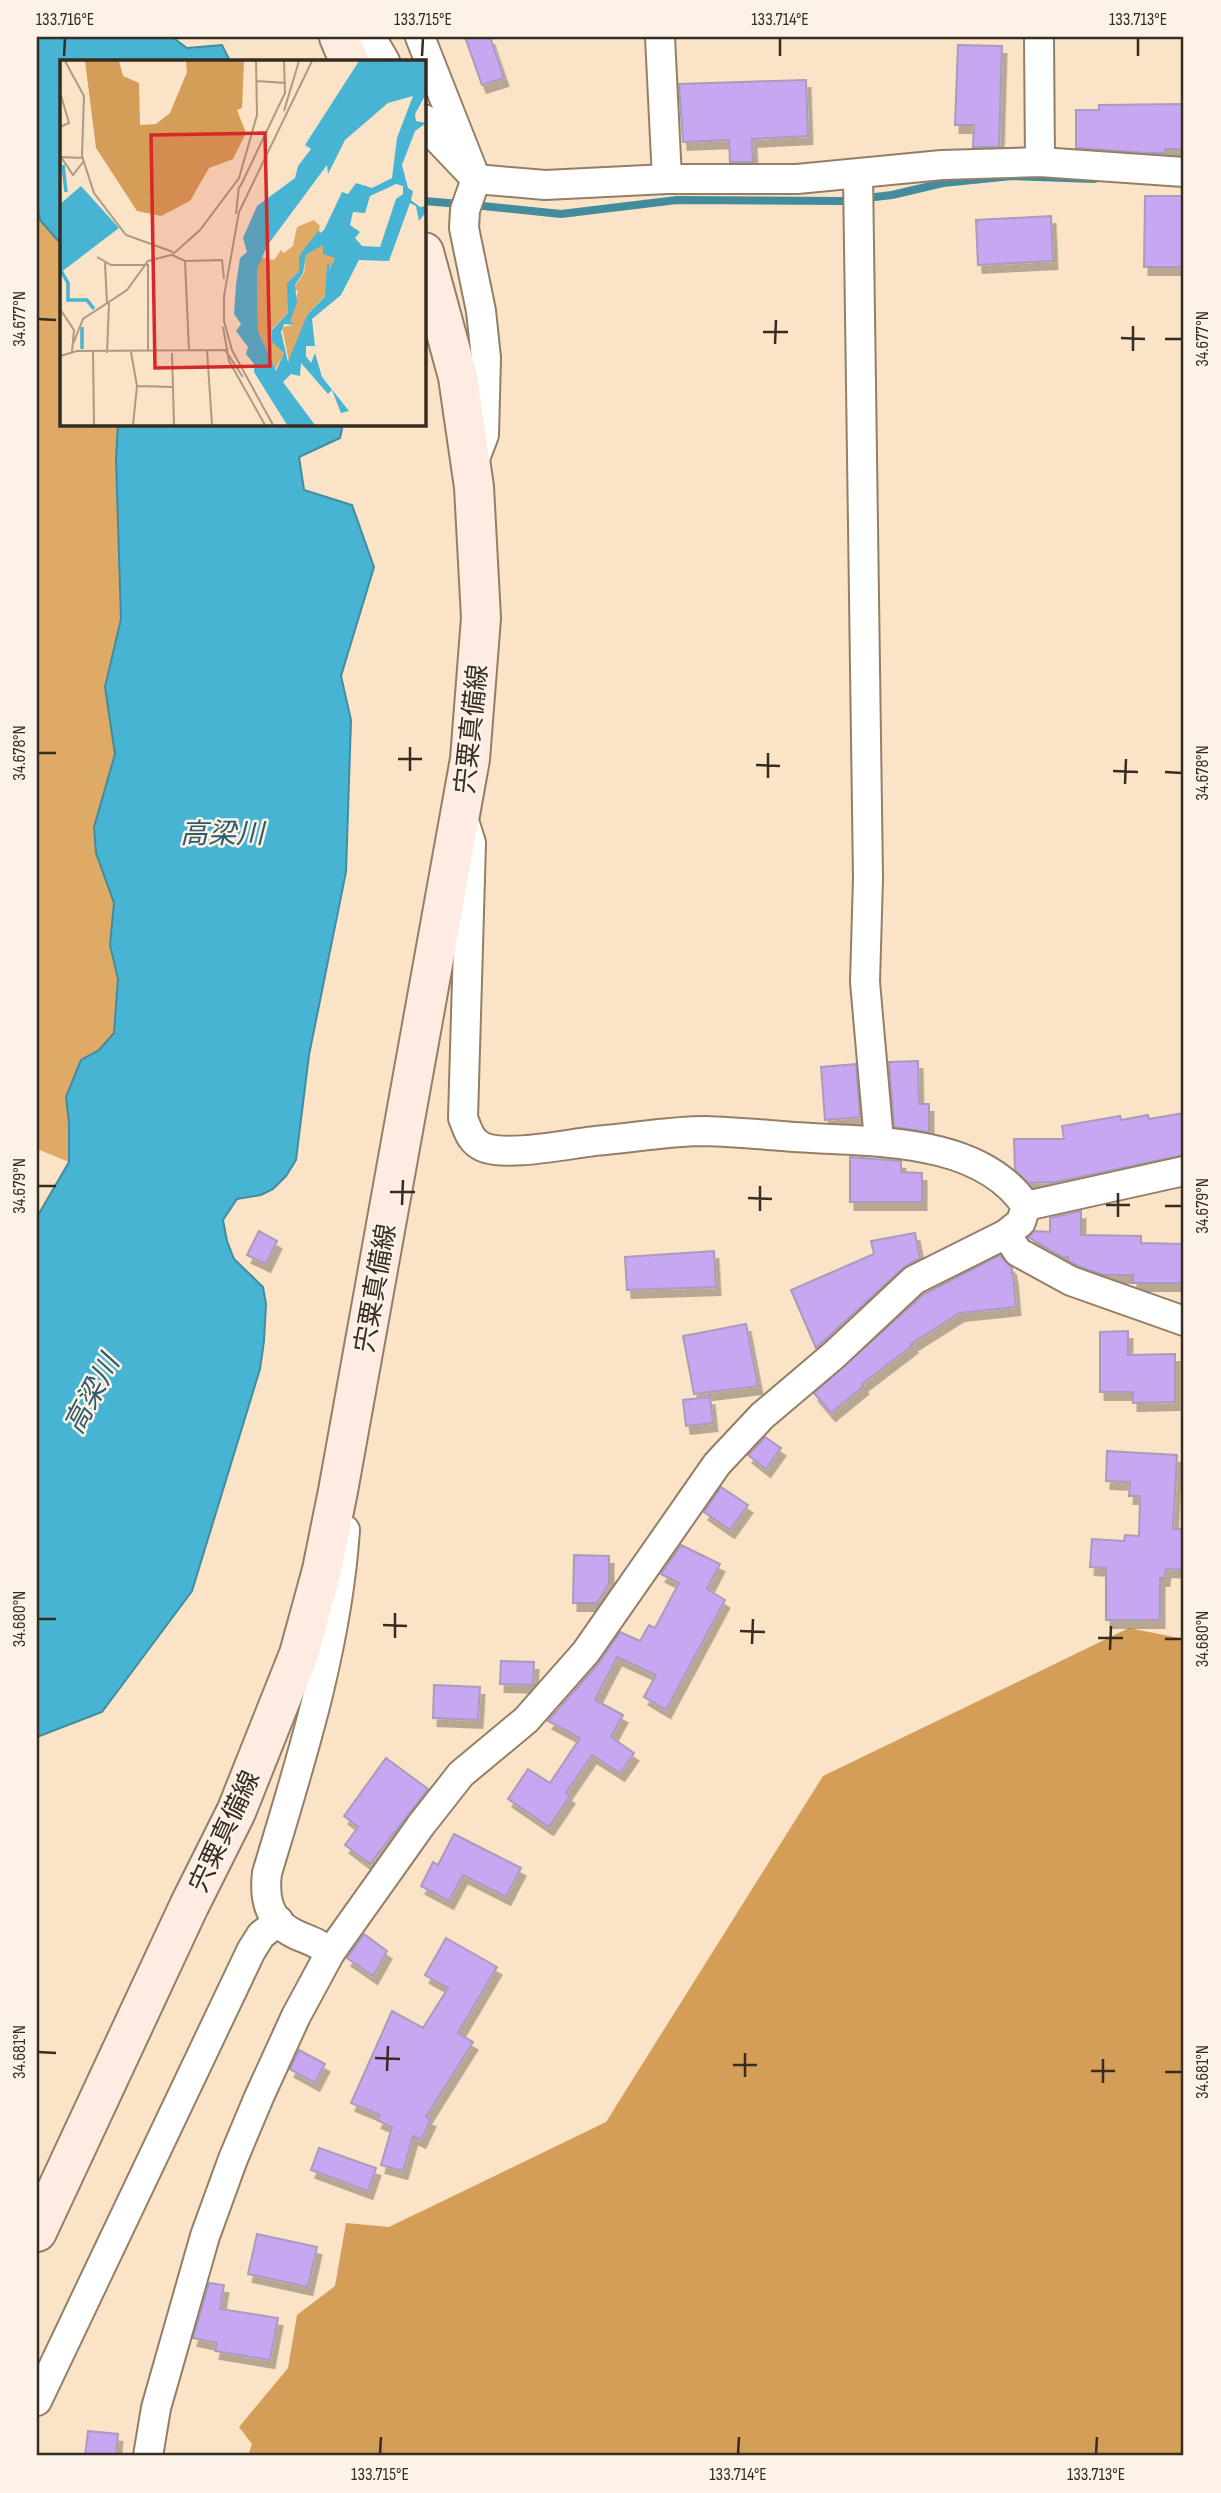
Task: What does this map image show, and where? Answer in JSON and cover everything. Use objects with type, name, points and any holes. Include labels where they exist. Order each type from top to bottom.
[{"type":"main road","points":[[339,37],[349,60]]},
{"type":"main road","name":"宍粟真備線","points":[[37,2232],[189,1906],[236,1812],[299,1654],[322,1570],[338,1491],[461,815],[470,759],[481,618],[471,467],[458,377],[425,256]]},
{"type":"street","points":[[371,37],[383,60]]},
{"type":"street","points":[[419,37],[476,179],[465,210],[464,228],[481,312],[486,371],[484,435],[471,467]]},
{"type":"street","points":[[660,37],[667,179]]},
{"type":"street","points":[[1039,37],[1040,162]]},
{"type":"street","points":[[425,120],[437,138],[476,179],[545,185],[667,179],[797,179],[942,165],[1040,162],[1184,172]]},
{"type":"street","points":[[858,174],[868,878],[865,982],[879,1141]]},
{"type":"street","points":[[461,815],[471,842],[464,1118],[470,1137],[484,1147],[516,1150],[703,1131],[879,1141],[956,1156],[986,1169],[1015,1190],[1026,1206]]},
{"type":"street","points":[[1026,1206],[1184,1171]]},
{"type":"street","points":[[148,2456],[156,2408],[210,2223],[259,2098],[296,2016],[330,1953],[421,1825],[461,1774],[526,1720],[586,1652],[726,1454],[762,1416],[834,1355],[914,1280],[1006,1234],[1021,1222],[1026,1206]]},
{"type":"street","points":[[1006,1234],[1018,1252],[1070,1281],[1184,1321]]},
{"type":"street","points":[[330,1953],[321,1943],[289,1931],[279,1922],[270,1912],[265,1891],[267,1873],[326,1668],[345,1529],[338,1491]]},
{"type":"street","points":[[37,2401],[251,1951],[261,1936],[279,1922]]},
{"type":"shaded area","points":[[37,202],[40,220],[60,243],[60,425],[118,425],[116,459],[121,619],[105,687],[115,754],[94,827],[96,853],[114,903],[110,945],[118,979],[114,1033],[99,1050],[81,1060],[66,1097],[69,1162],[37,1149]]},
{"type":"shaded area","points":[[1129,1628],[1184,1639],[1184,2456],[248,2456],[252,2444],[239,2427],[288,2368],[297,2315],[335,2286],[346,2223],[389,2227],[606,2122],[823,1776]]},
{"type":"water","points":[[37,37],[172,37],[187,48],[222,45],[230,60],[60,60],[60,243],[40,220],[37,202]]},
{"type":"water","name":"高梁川","points":[[118,425],[343,425],[340,438],[299,457],[304,490],[352,505],[374,567],[341,676],[351,720],[346,872],[309,1055],[296,1160],[286,1176],[273,1189],[261,1195],[237,1199],[223,1220],[234,1259],[263,1287],[266,1304],[260,1369],[192,1591],[102,1712],[37,1737],[37,1217],[69,1162],[66,1097],[81,1060],[99,1050],[114,1033],[118,979],[110,945],[114,903],[96,853],[94,827],[115,754],[105,687],[121,619],[116,459]]},
{"type":"building","points":[[465,37],[490,37],[504,78],[482,85]]},
{"type":"building","points":[[958,45],[1002,46],[999,147],[973,147],[974,125],[955,125]]},
{"type":"building","points":[[806,80],[808,136],[752,139],[753,162],[730,162],[729,140],[683,142],[679,84]]},
{"type":"building","points":[[1184,104],[1184,149],[1147,153],[1076,148],[1076,110],[1099,110],[1099,105]]},
{"type":"building","points":[[1145,196],[1184,196],[1184,267],[1144,267]]},
{"type":"building","points":[[1051,216],[1053,261],[978,265],[976,220]]},
{"type":"building","points":[[918,1061],[919,1104],[929,1104],[929,1132],[894,1127],[889,1062]]},
{"type":"building","points":[[856,1064],[860,1117],[825,1120],[821,1067]]},
{"type":"building","points":[[1184,1113],[1184,1155],[1051,1183],[1028,1183],[1015,1170],[1014,1139],[1064,1139],[1062,1126],[1120,1116],[1121,1120],[1148,1115],[1149,1119]]},
{"type":"building","points":[[850,1157],[901,1161],[901,1172],[922,1173],[922,1202],[850,1202]]},
{"type":"building","points":[[1081,1211],[1081,1235],[1141,1236],[1141,1243],[1184,1244],[1184,1283],[1133,1283],[1133,1275],[1103,1275],[1068,1261],[1068,1257],[1062,1257],[1028,1237],[1034,1231],[1050,1232],[1050,1218]]},
{"type":"building","points":[[259,1231],[277,1241],[266,1264],[247,1255]]},
{"type":"building","points":[[915,1233],[920,1258],[903,1268],[816,1348],[791,1290],[874,1254],[871,1241]]},
{"type":"building","points":[[714,1251],[716,1287],[627,1290],[625,1257]]},
{"type":"building","points":[[1000,1255],[1012,1268],[1010,1273],[1013,1274],[1016,1307],[960,1313],[911,1344],[913,1345],[862,1384],[864,1386],[831,1413],[814,1393],[924,1294]]},
{"type":"building","points":[[746,1324],[758,1386],[694,1394],[683,1336]]},
{"type":"building","points":[[1128,1331],[1128,1355],[1175,1354],[1175,1402],[1133,1403],[1133,1392],[1100,1392],[1100,1332]]},
{"type":"building","points":[[710,1397],[713,1423],[686,1426],[683,1400]]},
{"type":"building","points":[[765,1437],[781,1448],[766,1469],[748,1455]]},
{"type":"building","points":[[1107,1451],[1177,1455],[1173,1529],[1184,1529],[1184,1570],[1166,1569],[1165,1578],[1160,1578],[1160,1620],[1106,1620],[1106,1568],[1090,1567],[1092,1539],[1124,1541],[1125,1535],[1139,1536],[1140,1496],[1129,1496],[1130,1482],[1106,1481]]},
{"type":"building","points":[[721,1487],[748,1505],[730,1530],[704,1512]]},
{"type":"building","points":[[681,1545],[720,1564],[707,1589],[725,1600],[666,1710],[644,1697],[656,1675],[617,1657],[595,1700],[623,1715],[611,1737],[634,1753],[620,1773],[592,1755],[566,1793],[570,1796],[549,1827],[508,1799],[528,1769],[550,1783],[580,1738],[548,1721],[599,1663],[620,1632],[640,1641],[649,1625],[655,1628],[679,1583],[661,1574]]},
{"type":"building","points":[[574,1555],[609,1556],[609,1584],[597,1603],[573,1603]]},
{"type":"building","points":[[501,1661],[534,1662],[533,1685],[500,1684]]},
{"type":"building","points":[[434,1685],[480,1687],[478,1720],[433,1718]]},
{"type":"building","points":[[386,1758],[428,1789],[370,1864],[345,1845],[358,1827],[344,1816]]},
{"type":"building","points":[[454,1834],[521,1868],[506,1897],[463,1875],[449,1901],[421,1886],[433,1862],[438,1865]]},
{"type":"building","points":[[364,1934],[387,1951],[373,1976],[347,1958]]},
{"type":"building","points":[[446,1938],[497,1967],[458,2033],[473,2042],[426,2117],[431,2119],[421,2140],[413,2136],[403,2171],[381,2165],[392,2127],[377,2120],[380,2115],[351,2103],[392,2011],[423,2028],[448,1988],[425,1975]]},
{"type":"building","points":[[299,2050],[325,2064],[315,2083],[290,2069]]},
{"type":"building","points":[[319,2148],[376,2168],[368,2191],[311,2170]]},
{"type":"building","points":[[257,2234],[317,2247],[308,2287],[248,2274]]},
{"type":"building","points":[[209,2283],[224,2285],[220,2309],[278,2318],[270,2360],[215,2351],[217,2343],[193,2338]]},
{"type":"building","points":[[88,2431],[118,2434],[116,2456],[85,2456]]},
{"type":"waterway","points":[[473,205],[561,214],[677,200],[841,201],[892,195],[943,183],[1012,176],[1094,179]]},
{"type":"waterway","points":[[425,201],[460,204]]}]
